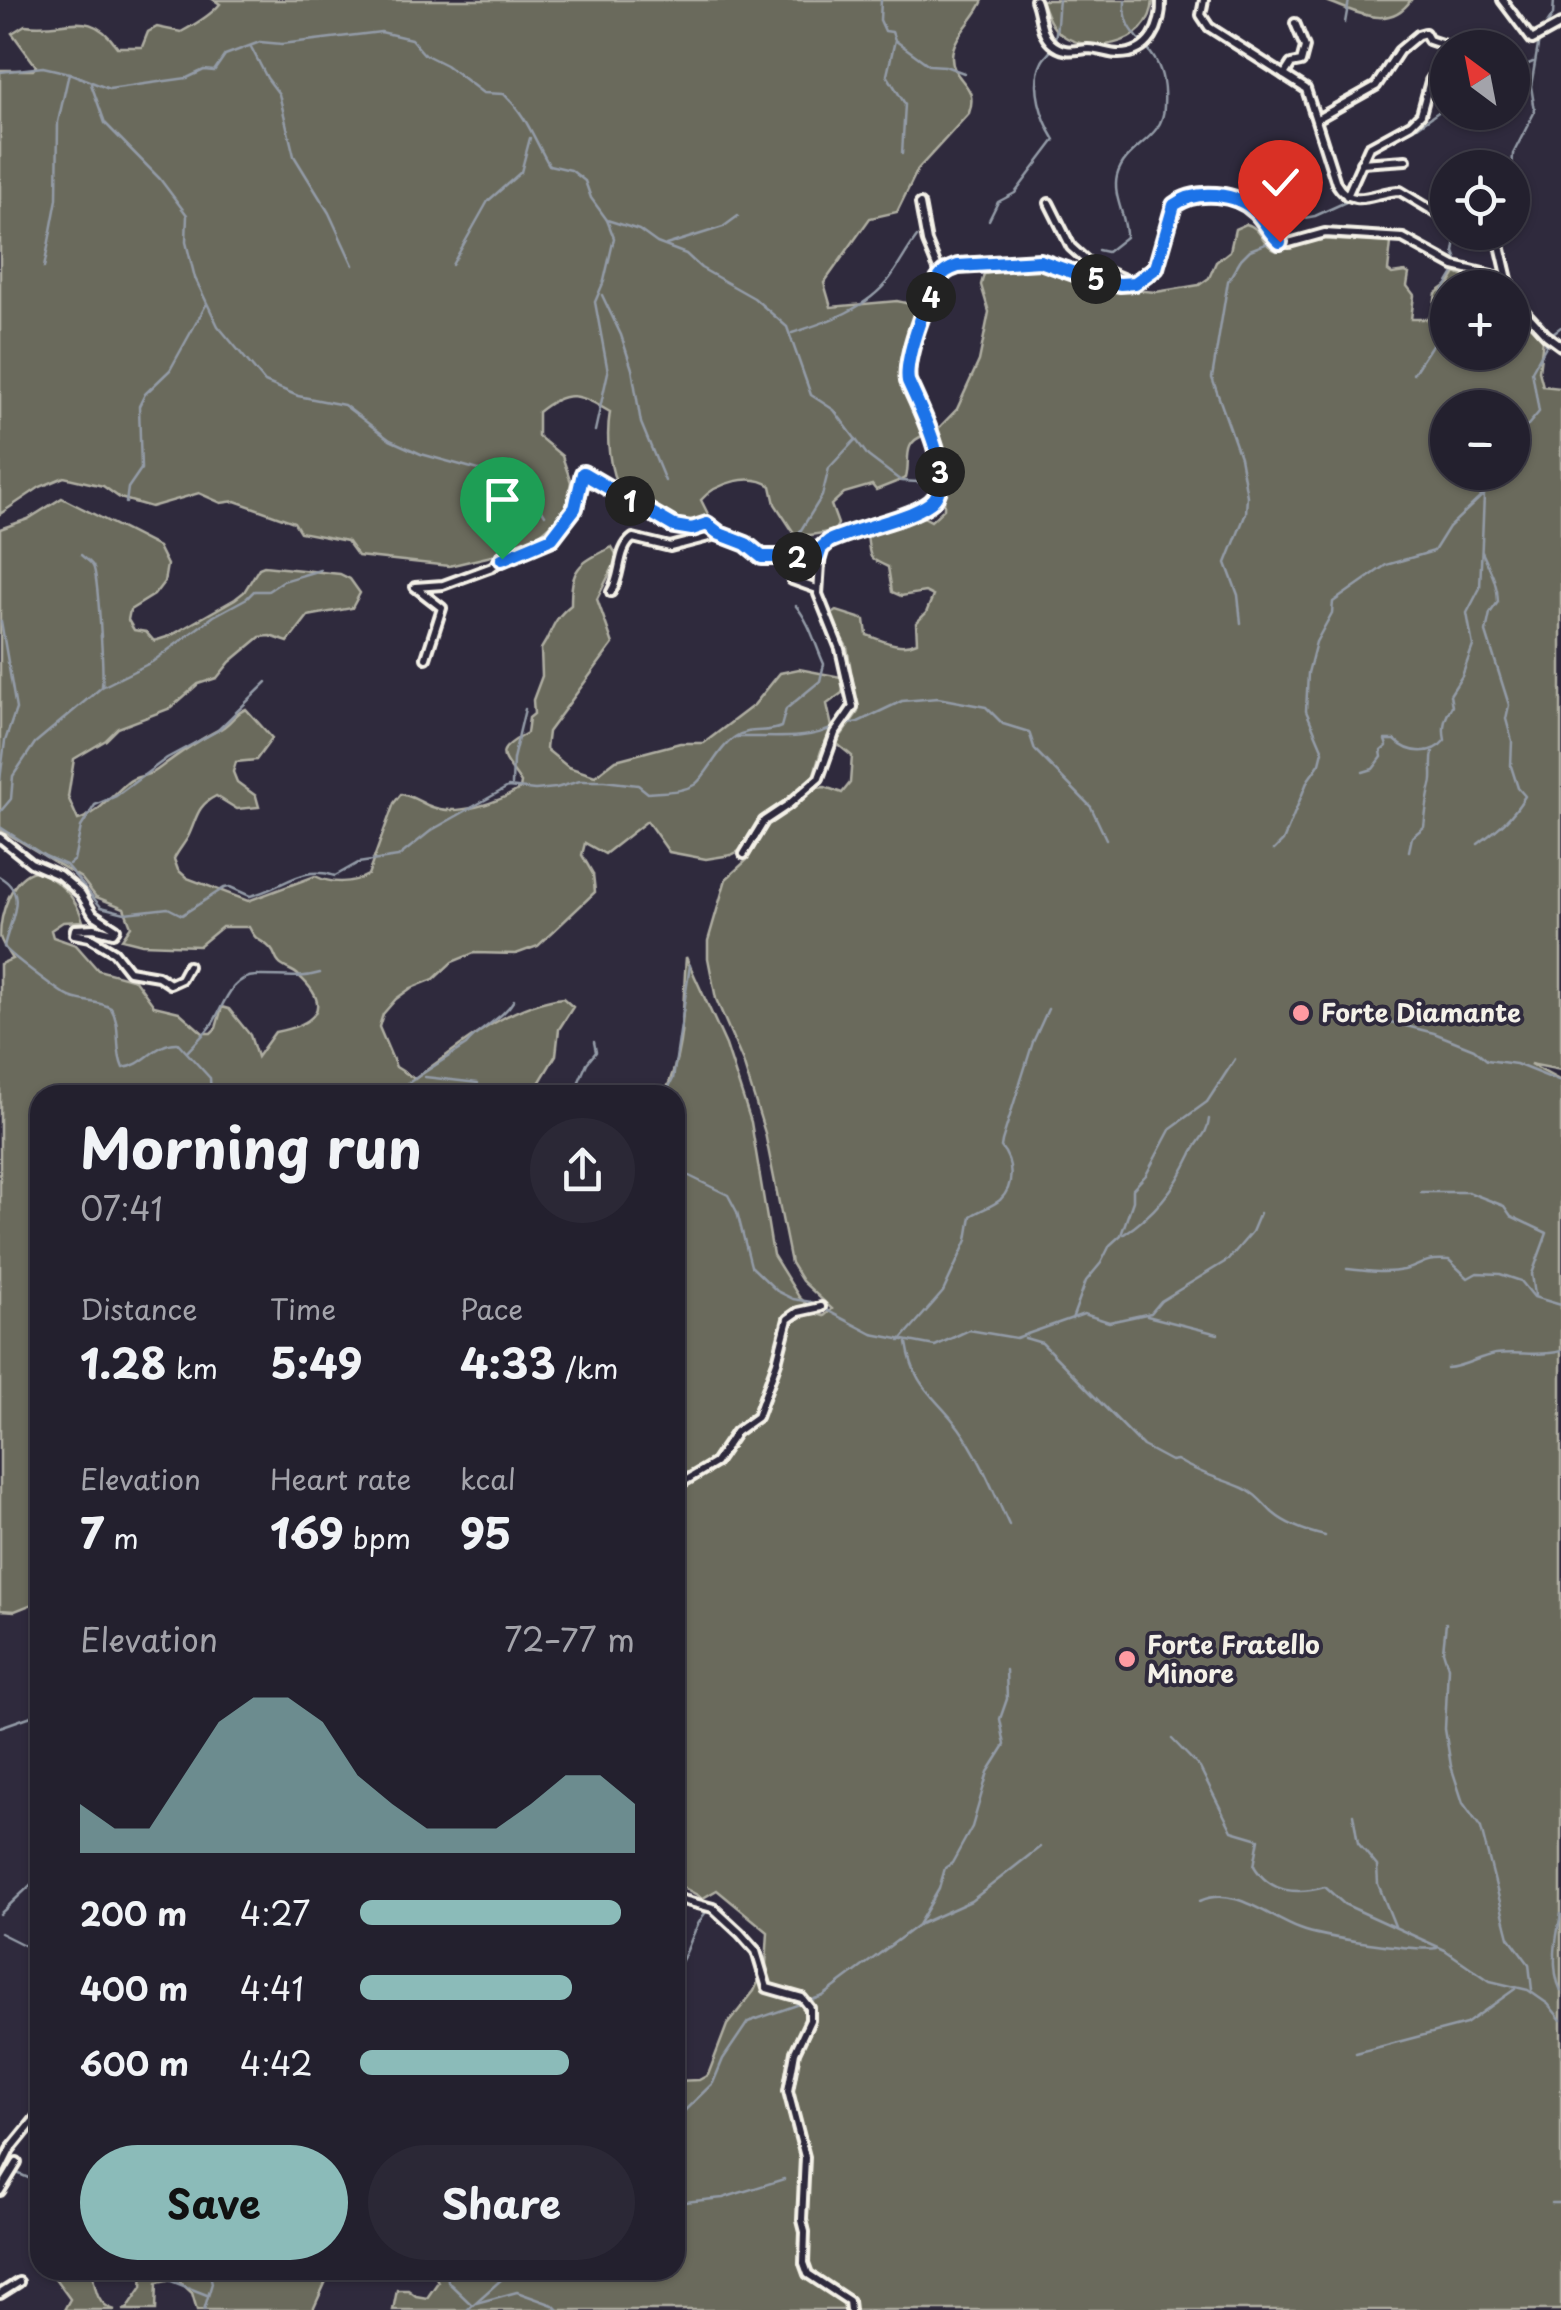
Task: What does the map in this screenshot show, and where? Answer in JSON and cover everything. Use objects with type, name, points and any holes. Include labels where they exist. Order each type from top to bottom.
[{"type":"street","points":[[1035,0],[1043,32],[1054,46],[1070,52],[1092,49],[1121,54],[1137,51],[1148,42],[1162,20],[1161,0]]},
{"type":"street","points":[[1204,0],[1201,15],[1210,27],[1307,91],[1336,182],[1347,196],[1358,199],[1400,190],[1430,209]]},
{"type":"street","points":[[1502,0],[1532,40],[1561,24]]},
{"type":"street","points":[[1284,75],[1291,64],[1301,62],[1305,48],[1296,23]]},
{"type":"street","points":[[1316,120],[1376,86],[1399,51],[1420,33],[1425,33],[1430,41]]},
{"type":"street","points":[[1347,196],[1369,147],[1411,124],[1421,114],[1430,81]]},
{"type":"street","points":[[1360,164],[1406,160]]},
{"type":"street","points":[[744,854],[764,821],[788,806],[818,778],[835,733],[854,707],[840,649],[817,589],[821,548],[829,541],[924,507],[942,485],[906,368],[941,276],[958,266],[1040,261],[1083,276],[1135,283],[1156,268],[1171,210],[1191,196],[1222,196],[1252,207],[1276,238],[1289,243],[1325,233],[1402,238],[1454,266],[1471,270]]},
{"type":"street","points":[[920,204],[927,242],[941,276]]},
{"type":"street","points":[[1049,204],[1071,248],[1092,265],[1135,283]]},
{"type":"street","points":[[1530,317],[1561,346]]},
{"type":"street","points":[[419,646],[428,658],[442,610],[416,590],[417,586],[442,585],[544,543],[575,508],[583,473],[674,526],[692,529],[707,524],[762,557],[818,557]]},
{"type":"street","points":[[611,592],[620,575],[625,545],[631,538],[675,546],[720,534]]},
{"type":"street","points":[[792,580],[817,589]]},
{"type":"street","points":[[0,838],[30,863],[58,875],[81,894],[93,914],[116,930],[113,933],[82,927],[75,929],[74,934],[88,937],[114,952],[128,971],[158,976],[170,984],[181,980],[188,966]]},
{"type":"street","points":[[685,1481],[715,1463],[736,1432],[757,1417],[788,1319],[798,1312],[821,1307]]},
{"type":"street","points":[[685,1901],[713,1908],[756,1951],[767,1988],[802,1998],[810,2008],[810,2020],[795,2052],[788,2091],[805,2157],[804,2263],[808,2274],[849,2302],[850,2310]]},
{"type":"street","points":[[0,2170],[30,2125]]},
{"type":"street","points":[[0,2191],[17,2163]]},
{"type":"street","points":[[0,2294],[19,2282]]},
{"type":"green space","points":[[214,0],[983,0],[956,41],[952,56],[956,72],[971,95],[969,113],[918,169],[897,212],[870,218],[824,283],[831,307],[897,301],[923,307],[901,375],[925,435],[910,447],[906,478],[876,490],[872,485],[844,493],[831,505],[838,524],[835,530],[820,534],[794,533],[775,504],[771,486],[754,480],[734,481],[707,494],[701,500],[709,516],[707,520],[687,524],[644,499],[621,491],[609,453],[610,412],[574,396],[557,399],[538,412],[538,436],[562,456],[571,482],[565,512],[537,537],[500,554],[449,566],[358,556],[347,541],[300,532],[294,522],[235,501],[221,503],[199,493],[151,507],[120,498],[103,486],[64,477],[40,487],[0,514],[0,70],[33,70],[36,66],[12,33],[25,25],[87,24],[97,27],[117,47],[142,47],[148,32],[157,27],[181,32],[202,20],[220,4]]},
{"type":"green space","points":[[1041,0],[1153,0],[1141,29],[1128,38],[1098,45],[1067,38],[1055,29]]},
{"type":"green space","points":[[1323,0],[1411,0],[1402,10],[1381,17]]},
{"type":"green space","points":[[1246,224],[1277,251],[1317,239],[1391,243],[1388,271],[1409,274],[1407,286],[1414,295],[1411,319],[1430,316],[1430,370],[1530,370],[1530,325],[1543,339],[1539,371],[1543,386],[1561,388],[1561,1070],[1530,1064],[1561,1081],[1561,2310],[393,2310],[397,2290],[427,2298],[437,2280],[685,2280],[685,2081],[708,2075],[727,2025],[754,1991],[766,1965],[768,1932],[717,1890],[703,1898],[685,1888],[685,1085],[668,1085],[680,1044],[686,957],[726,1045],[751,1122],[773,1255],[799,1297],[824,1316],[832,1309],[802,1281],[791,1263],[765,1133],[743,1062],[716,999],[708,941],[726,879],[748,859],[768,824],[817,788],[842,793],[850,783],[852,756],[836,743],[858,712],[847,647],[832,622],[832,614],[837,611],[865,620],[867,635],[886,642],[917,642],[916,623],[926,613],[933,596],[925,592],[901,596],[892,592],[888,567],[871,556],[867,536],[875,527],[918,514],[931,521],[944,509],[945,471],[931,436],[957,409],[979,361],[989,312],[981,285],[984,274],[1034,267],[1120,289],[1156,292],[1199,285],[1209,278],[1216,262],[1230,251],[1235,229]]},
{"type":"green space","points":[[62,498],[158,547],[167,565],[164,582],[154,595],[130,610],[128,620],[134,630],[146,632],[154,641],[235,599],[264,566],[340,574],[350,579],[360,593],[352,608],[308,616],[288,642],[260,637],[217,678],[198,684],[171,708],[118,728],[74,759],[68,797],[78,820],[98,809],[131,780],[153,772],[246,709],[272,738],[256,760],[236,762],[233,772],[237,782],[256,796],[259,807],[237,809],[216,796],[209,800],[174,859],[187,878],[248,901],[315,876],[342,882],[368,875],[394,803],[401,794],[432,807],[453,810],[489,803],[520,789],[521,783],[503,755],[508,745],[527,733],[529,718],[534,714],[533,700],[542,676],[541,649],[556,621],[571,605],[579,568],[612,547],[618,557],[597,599],[613,644],[548,732],[546,749],[568,767],[595,776],[616,760],[680,743],[704,743],[754,705],[780,673],[799,669],[846,678],[842,693],[827,704],[832,727],[813,777],[782,806],[763,817],[741,850],[706,859],[669,852],[647,821],[605,854],[585,843],[582,855],[593,874],[595,892],[538,946],[516,954],[474,953],[452,962],[434,979],[396,999],[383,1014],[379,1027],[396,1067],[415,1079],[503,1018],[563,998],[573,1007],[559,1029],[556,1055],[538,1085],[30,1085],[30,1605],[15,1611],[0,1610],[0,964],[12,959],[0,937],[13,888],[35,871],[52,879],[71,897],[83,921],[63,922],[51,930],[53,937],[76,945],[98,970],[135,980],[154,1006],[179,1012],[203,1033],[216,1028],[222,1007],[229,1009],[250,1035],[257,1057],[275,1032],[308,1020],[317,1007],[310,988],[279,963],[249,927],[222,927],[199,946],[142,944],[122,939],[131,926],[124,908],[96,897],[81,878],[0,829],[0,529],[28,519]]},
{"type":"green space","points":[[56,2280],[94,2280],[100,2299],[115,2310],[64,2310],[70,2299]]},
{"type":"green space","points":[[142,2280],[172,2280],[157,2283],[156,2310],[123,2310],[142,2287]]},
{"type":"green space","points":[[178,2280],[326,2280],[313,2310],[197,2310],[192,2293]]},
{"type":"waterway","points":[[881,0],[880,20],[895,40],[887,75],[905,104],[902,154]]},
{"type":"waterway","points":[[989,220],[998,202],[1015,193],[1055,140],[1042,112],[1037,81],[1042,62],[1054,44],[1059,0]]},
{"type":"waterway","points":[[1098,250],[1107,252],[1126,237],[1116,192],[1117,176],[1121,165],[1158,127],[1164,106],[1161,72],[1130,27],[1125,0]]},
{"type":"waterway","points":[[1345,23],[1349,0]]},
{"type":"waterway","points":[[1541,33],[1553,15],[1554,0]]},
{"type":"waterway","points":[[0,72],[43,67],[109,89],[214,71],[225,55],[260,42],[282,44],[381,32],[411,39],[424,54],[483,93],[504,94],[524,119],[549,165],[571,170],[585,181],[591,198],[607,220],[639,230],[657,243],[686,254],[701,268],[754,298],[787,327],[811,395],[834,410],[868,456],[901,481],[936,483]]},
{"type":"waterway","points":[[1515,150],[1535,111],[1531,86],[1539,40]]},
{"type":"waterway","points":[[896,41],[929,65],[964,73]]},
{"type":"waterway","points":[[251,47],[279,94],[294,156],[329,213],[353,265]]},
{"type":"waterway","points":[[44,268],[57,199],[58,122],[69,73]]},
{"type":"waterway","points":[[91,84],[105,123],[160,179],[187,215],[186,242],[195,278],[218,326],[265,382],[298,396],[344,405],[390,440],[421,454],[497,475],[520,495],[536,500],[545,515]]},
{"type":"waterway","points":[[1366,160],[1376,149],[1430,118]]},
{"type":"waterway","points":[[452,265],[488,201],[521,172],[530,138]]},
{"type":"waterway","points":[[1352,194],[1358,179]]},
{"type":"waterway","points":[[1241,623],[1238,595],[1226,563],[1246,513],[1247,496],[1240,457],[1212,378],[1228,281],[1250,250],[1273,241],[1299,219],[1348,201]]},
{"type":"waterway","points":[[666,245],[723,227],[738,216]]},
{"type":"waterway","points":[[595,431],[608,372],[595,302],[614,238],[607,220]]},
{"type":"waterway","points":[[792,333],[832,319],[870,298],[890,278],[917,237]]},
{"type":"waterway","points":[[1454,250],[1458,263]]},
{"type":"waterway","points":[[602,295],[621,335],[632,369],[641,423],[665,481]]},
{"type":"waterway","points":[[126,503],[128,488],[141,469],[139,406],[145,394],[170,370],[206,305]]},
{"type":"waterway","points":[[1530,423],[1539,412],[1532,371],[1546,346],[1545,339],[1561,327]]},
{"type":"waterway","points":[[1413,374],[1430,348]]},
{"type":"waterway","points":[[796,538],[822,496],[829,468],[856,439]]},
{"type":"waterway","points":[[1274,850],[1283,841],[1323,751],[1306,711],[1308,673],[1333,602],[1386,565],[1434,551],[1449,527],[1486,490]]},
{"type":"waterway","points":[[1363,772],[1373,769],[1382,757],[1381,751],[1387,746],[1385,740],[1420,751],[1434,749],[1445,740],[1445,722],[1452,706],[1450,695],[1473,646],[1467,613],[1480,588],[1484,495]]},
{"type":"waterway","points":[[1478,844],[1504,823],[1525,796],[1511,766],[1512,741],[1506,719],[1509,705],[1486,632],[1490,613],[1498,602],[1482,552]]},
{"type":"waterway","points":[[81,555],[92,564],[95,573],[102,686]]},
{"type":"waterway","points":[[0,812],[11,799],[13,776],[35,743],[102,687],[152,662],[254,591],[268,591],[283,581],[320,570]]},
{"type":"waterway","points":[[0,827],[66,865],[101,907],[125,913],[168,908],[182,915],[224,888],[250,896],[302,875],[335,876],[358,863],[398,857],[432,830],[508,787],[535,790],[580,781],[604,781],[638,785],[648,793],[683,789],[699,781],[735,737],[781,727],[786,709],[820,681],[824,664],[796,606]]},
{"type":"waterway","points":[[0,780],[5,741],[16,709],[1,621]]},
{"type":"waterway","points":[[69,864],[74,860],[81,827],[95,805],[116,796],[167,758],[217,731],[267,682]]},
{"type":"waterway","points":[[844,725],[902,701],[938,698],[986,707],[1003,724],[1029,732],[1035,750],[1091,807],[1106,839]]},
{"type":"waterway","points":[[512,785],[513,759],[525,709]]},
{"type":"waterway","points":[[736,737],[800,736],[836,726]]},
{"type":"waterway","points":[[1409,851],[1412,837],[1424,827],[1433,752]]},
{"type":"waterway","points":[[0,877],[9,884],[16,900],[4,947],[66,995],[111,1008],[123,1068],[163,1046],[178,1043],[210,1078],[210,1085]]},
{"type":"waterway","points":[[670,1085],[690,965]]},
{"type":"waterway","points":[[187,1052],[241,981],[256,976],[320,973]]},
{"type":"waterway","points":[[405,1085],[466,1045],[514,1000]]},
{"type":"waterway","points":[[900,1341],[943,1292],[967,1240],[971,1216],[1000,1200],[1008,1188],[1010,1166],[1002,1141],[1033,1042],[1048,1009]]},
{"type":"waterway","points":[[1347,1011],[1434,1033],[1474,1049],[1487,1060],[1516,1064],[1561,1082]]},
{"type":"waterway","points":[[577,1085],[596,1052],[594,1042]]},
{"type":"waterway","points":[[1072,1319],[1086,1281],[1121,1235],[1133,1201],[1133,1189],[1146,1175],[1171,1128],[1207,1102],[1235,1059]]},
{"type":"waterway","points":[[425,1077],[478,1083]]},
{"type":"waterway","points":[[1124,1234],[1155,1209],[1171,1189],[1209,1119]]},
{"type":"waterway","points":[[685,1174],[728,1195],[737,1212],[751,1266],[777,1291],[811,1302],[872,1334],[935,1346],[969,1330],[1016,1338],[1084,1314],[1109,1322],[1151,1313],[1161,1301],[1228,1260],[1252,1232],[1260,1213]]},
{"type":"waterway","points":[[1421,1192],[1468,1192],[1504,1206],[1511,1216],[1547,1233],[1532,1274],[1535,1295]]},
{"type":"waterway","points":[[1347,1269],[1397,1271],[1428,1261],[1449,1260],[1468,1278],[1477,1273],[1500,1274],[1521,1281],[1534,1297],[1561,1305]]},
{"type":"waterway","points":[[1147,1316],[1218,1334]]},
{"type":"waterway","points":[[1025,1338],[1042,1343],[1143,1446],[1243,1488],[1285,1521],[1325,1536]]},
{"type":"waterway","points":[[907,1343],[920,1381],[967,1439],[1009,1525]]},
{"type":"waterway","points":[[1447,1368],[1495,1354],[1561,1351]]},
{"type":"waterway","points":[[1446,1623],[1445,1729],[1451,1766],[1463,1803],[1481,1828],[1509,1937],[1529,1964],[1532,1990]]},
{"type":"waterway","points":[[685,2110],[713,2083],[723,2059],[748,2022],[823,1996],[918,1925],[939,1889],[945,1868],[952,1863],[972,1827],[988,1772],[1005,1745],[1000,1719],[1007,1699],[1006,1670]]},
{"type":"waterway","points":[[0,1727],[30,1716]]},
{"type":"waterway","points":[[1172,1739],[1200,1768],[1232,1831],[1259,1839],[1254,1866],[1268,1882],[1294,1891],[1325,1887],[1344,1904],[1445,1950],[1490,1981],[1528,1990],[1548,2004],[1561,2020]]},
{"type":"waterway","points":[[1353,1814],[1358,1843],[1377,1866],[1378,1884],[1395,1926]]},
{"type":"waterway","points":[[920,1924],[971,1901],[1040,1847]]},
{"type":"waterway","points":[[0,1914],[30,1886]]},
{"type":"waterway","points":[[1200,1901],[1213,1897],[1238,1900],[1300,1929],[1328,1936],[1390,1946],[1437,1948]]},
{"type":"waterway","points":[[685,1955],[706,1912]]},
{"type":"waterway","points":[[1561,1914],[1555,1963],[1561,1991]]},
{"type":"waterway","points":[[0,1933],[30,1949]]},
{"type":"waterway","points":[[1356,2053],[1466,2024],[1515,1989]]},
{"type":"waterway","points":[[17,2173],[30,2179]]},
{"type":"waterway","points":[[685,2202],[723,2198],[784,2179]]},
{"type":"waterway","points":[[1552,2203],[1561,2203]]},
{"type":"waterway","points":[[169,2280],[207,2295]]},
{"type":"waterway","points":[[204,2310],[211,2280]]},
{"type":"waterway","points":[[448,2280],[471,2304]]},
{"type":"waterway","points":[[467,2310],[501,2280]]},
{"type":"waterway","points":[[476,2303],[517,2292],[558,2310]]},
{"type":"place","name":"Forte Diamante","points":[[1301,1013]]},
{"type":"place","name":"Forte Fratello Minore","points":[[1127,1659]]},
{"type":"route","points":[[502,559],[552,538],[575,508],[583,473],[668,524],[692,529],[707,524],[762,557],[818,557],[829,541],[924,507],[939,493],[942,485],[938,462],[906,368],[931,296],[948,270],[958,266],[1040,261],[1083,276],[1135,283],[1156,268],[1174,205],[1199,194],[1222,196],[1252,207],[1280,242]]}]
